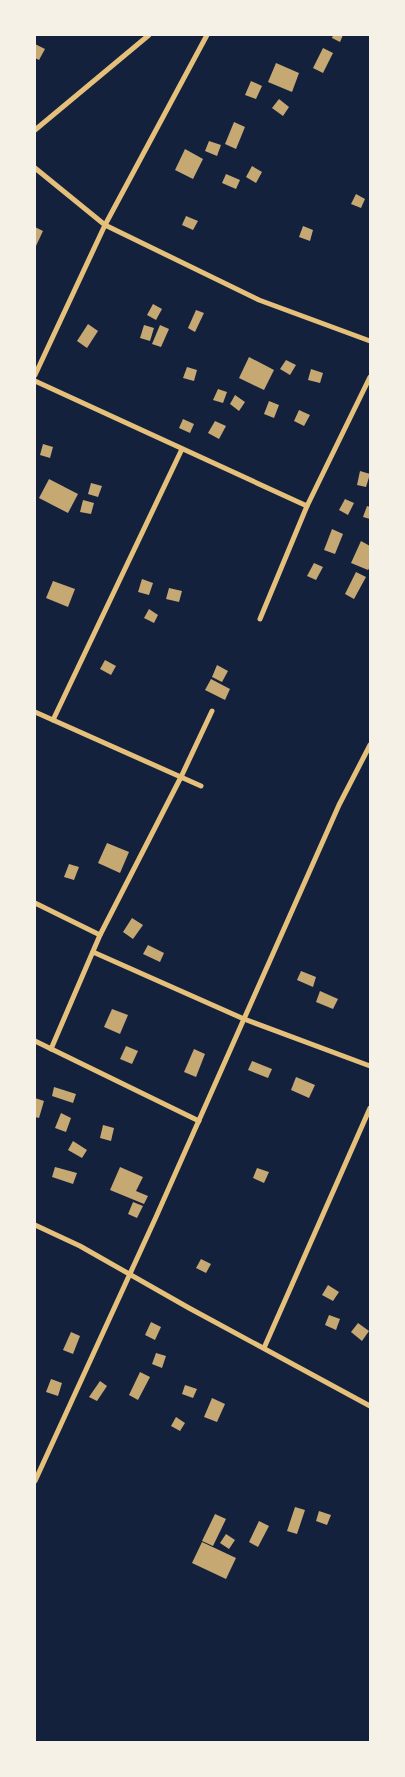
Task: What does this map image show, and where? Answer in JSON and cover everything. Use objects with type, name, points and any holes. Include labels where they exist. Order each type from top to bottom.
[{"type":"street","points":[[35,130],[149,35]]},
{"type":"street","points":[[35,375],[105,225],[207,35]]},
{"type":"street","points":[[35,168],[105,225],[259,300],[370,341]]},
{"type":"street","points":[[260,619],[307,506],[370,377]]},
{"type":"street","points":[[35,380],[307,506]]},
{"type":"street","points":[[53,720],[182,449]]},
{"type":"street","points":[[51,1049],[100,935],[181,777],[212,711]]},
{"type":"street","points":[[35,712],[201,786]]},
{"type":"street","points":[[35,1481],[199,1121],[339,805],[370,745]]},
{"type":"street","points":[[35,903],[100,935]]},
{"type":"street","points":[[93,952],[244,1018],[370,1066]]},
{"type":"street","points":[[35,1041],[199,1121]]},
{"type":"street","points":[[264,1348],[370,1108]]},
{"type":"street","points":[[35,1225],[80,1246],[370,1406]]},
{"type":"building","points":[[333,35],[343,35],[340,42],[332,38]]},
{"type":"building","points":[[35,44],[45,49],[39,60],[35,58]]},
{"type":"building","points":[[323,48],[333,53],[323,73],[313,68]]},
{"type":"building","points":[[276,63],[299,73],[292,92],[268,82]]},
{"type":"building","points":[[251,81],[262,86],[256,99],[245,95]]},
{"type":"building","points":[[279,99],[289,107],[283,116],[272,108]]},
{"type":"building","points":[[234,122],[245,127],[236,149],[225,144]]},
{"type":"building","points":[[209,141],[221,145],[217,156],[205,151]]},
{"type":"building","points":[[185,149],[203,159],[193,179],[175,170]]},
{"type":"building","points":[[252,166],[262,172],[256,183],[246,177]]},
{"type":"building","points":[[226,174],[240,180],[236,189],[222,183]]},
{"type":"building","points":[[356,194],[365,199],[361,208],[351,204]]},
{"type":"building","points":[[186,216],[198,221],[193,230],[182,225]]},
{"type":"building","points":[[303,226],[313,230],[310,241],[299,237]]},
{"type":"building","points":[[35,227],[43,231],[35,248]]},
{"type":"building","points":[[153,304],[162,309],[156,320],[147,315]]},
{"type":"building","points":[[196,310],[204,313],[195,332],[188,328]]},
{"type":"building","points":[[88,324],[98,331],[87,348],[77,341]]},
{"type":"building","points":[[144,325],[154,328],[150,341],[140,338]]},
{"type":"building","points":[[160,325],[169,329],[161,347],[152,344]]},
{"type":"building","points":[[249,357],[274,370],[264,390],[239,378]]},
{"type":"building","points":[[286,360],[296,365],[290,375],[280,369]]},
{"type":"building","points":[[187,367],[197,370],[194,381],[183,378]]},
{"type":"building","points":[[311,369],[323,373],[320,383],[308,380]]},
{"type":"building","points":[[218,389],[227,392],[223,403],[213,400]]},
{"type":"building","points":[[235,395],[245,402],[239,411],[230,404]]},
{"type":"building","points":[[269,401],[279,405],[274,418],[264,414]]},
{"type":"building","points":[[299,410],[310,415],[304,426],[294,421]]},
{"type":"building","points":[[183,419],[194,424],[190,433],[179,428]]},
{"type":"building","points":[[215,421],[226,426],[219,439],[208,433]]},
{"type":"building","points":[[43,444],[53,447],[50,458],[40,455]]},
{"type":"building","points":[[360,471],[370,474],[366,487],[357,485]]},
{"type":"building","points":[[49,479],[78,494],[68,513],[39,498]]},
{"type":"building","points":[[91,483],[102,486],[98,497],[88,494]]},
{"type":"building","points":[[345,499],[354,503],[348,515],[339,510]]},
{"type":"building","points":[[83,500],[94,503],[91,514],[80,512]]},
{"type":"building","points":[[367,506],[370,507],[370,519],[363,517]]},
{"type":"building","points":[[332,529],[343,534],[335,554],[324,550]]},
{"type":"building","points":[[361,541],[370,546],[370,567],[368,570],[351,563]]},
{"type":"building","points":[[314,563],[323,567],[316,580],[307,576]]},
{"type":"building","points":[[356,572],[366,577],[354,599],[345,594]]},
{"type":"building","points":[[142,579],[153,583],[149,595],[138,592]]},
{"type":"building","points":[[53,581],[75,589],[68,607],[46,598]]},
{"type":"building","points":[[169,588],[182,591],[179,602],[166,599]]},
{"type":"building","points":[[149,609],[158,615],[154,623],[144,618]]},
{"type":"building","points":[[105,660],[116,666],[111,675],[100,669]]},
{"type":"building","points":[[217,665],[228,671],[222,682],[212,677]]},
{"type":"building","points":[[211,679],[230,689],[225,700],[205,690]]},
{"type":"building","points":[[107,843],[129,852],[120,873],[98,863]]},
{"type":"building","points":[[69,864],[79,867],[74,880],[64,877]]},
{"type":"building","points":[[132,918],[143,925],[133,939],[123,932]]},
{"type":"building","points":[[148,945],[164,953],[160,962],[143,954]]},
{"type":"building","points":[[301,971],[316,977],[313,987],[297,980]]},
{"type":"building","points":[[320,991],[338,999],[333,1009],[316,1002]]},
{"type":"building","points":[[112,1009],[128,1015],[120,1034],[104,1027]]},
{"type":"building","points":[[126,1046],[138,1051],[132,1064],[120,1059]]},
{"type":"building","points":[[194,1049],[205,1054],[196,1077],[184,1072]]},
{"type":"building","points":[[252,1061],[272,1069],[268,1078],[248,1070]]},
{"type":"building","points":[[296,1077],[315,1085],[309,1098],[291,1090]]},
{"type":"building","points":[[54,1087],[76,1094],[73,1103],[52,1096]]},
{"type":"building","points":[[35,1098],[44,1101],[39,1118],[35,1117]]},
{"type":"building","points":[[61,1113],[71,1118],[66,1132],[55,1128]]},
{"type":"building","points":[[103,1125],[114,1128],[111,1141],[100,1138]]},
{"type":"building","points":[[73,1141],[87,1150],[82,1158],[68,1150]]},
{"type":"building","points":[[55,1167],[77,1173],[73,1184],[52,1177]]},
{"type":"building","points":[[120,1167],[143,1177],[136,1191],[148,1196],[144,1204],[110,1190]]},
{"type":"building","points":[[257,1168],[269,1172],[264,1183],[253,1178]]},
{"type":"building","points":[[133,1202],[143,1206],[137,1218],[128,1214]]},
{"type":"building","points":[[201,1259],[211,1264],[206,1273],[196,1268]]},
{"type":"building","points":[[328,1285],[339,1292],[333,1301],[322,1295]]},
{"type":"building","points":[[329,1315],[340,1319],[336,1330],[325,1325]]},
{"type":"building","points":[[151,1322],[161,1327],[155,1340],[145,1335]]},
{"type":"building","points":[[358,1323],[369,1331],[362,1341],[351,1332]]},
{"type":"building","points":[[71,1332],[80,1336],[73,1354],[63,1350]]},
{"type":"building","points":[[156,1353],[166,1356],[162,1368],[152,1364]]},
{"type":"building","points":[[140,1372],[150,1377],[138,1400],[129,1395]]},
{"type":"building","points":[[51,1379],[62,1383],[58,1396],[46,1392]]},
{"type":"building","points":[[100,1381],[107,1386],[97,1401],[89,1397]]},
{"type":"building","points":[[185,1385],[197,1389],[193,1398],[182,1394]]},
{"type":"building","points":[[212,1398],[225,1404],[217,1422],[204,1417]]},
{"type":"building","points":[[176,1417],[185,1423],[180,1431],[171,1426]]},
{"type":"building","points":[[295,1507],[305,1510],[297,1534],[287,1531]]},
{"type":"building","points":[[319,1511],[331,1515],[327,1525],[316,1521]]},
{"type":"building","points":[[215,1514],[226,1519],[213,1546],[202,1541]]},
{"type":"building","points":[[259,1521],[269,1526],[258,1547],[249,1542]]},
{"type":"building","points":[[226,1534],[235,1540],[229,1549],[220,1543]]},
{"type":"building","points":[[202,1542],[236,1558],[226,1579],[192,1563]]}]
